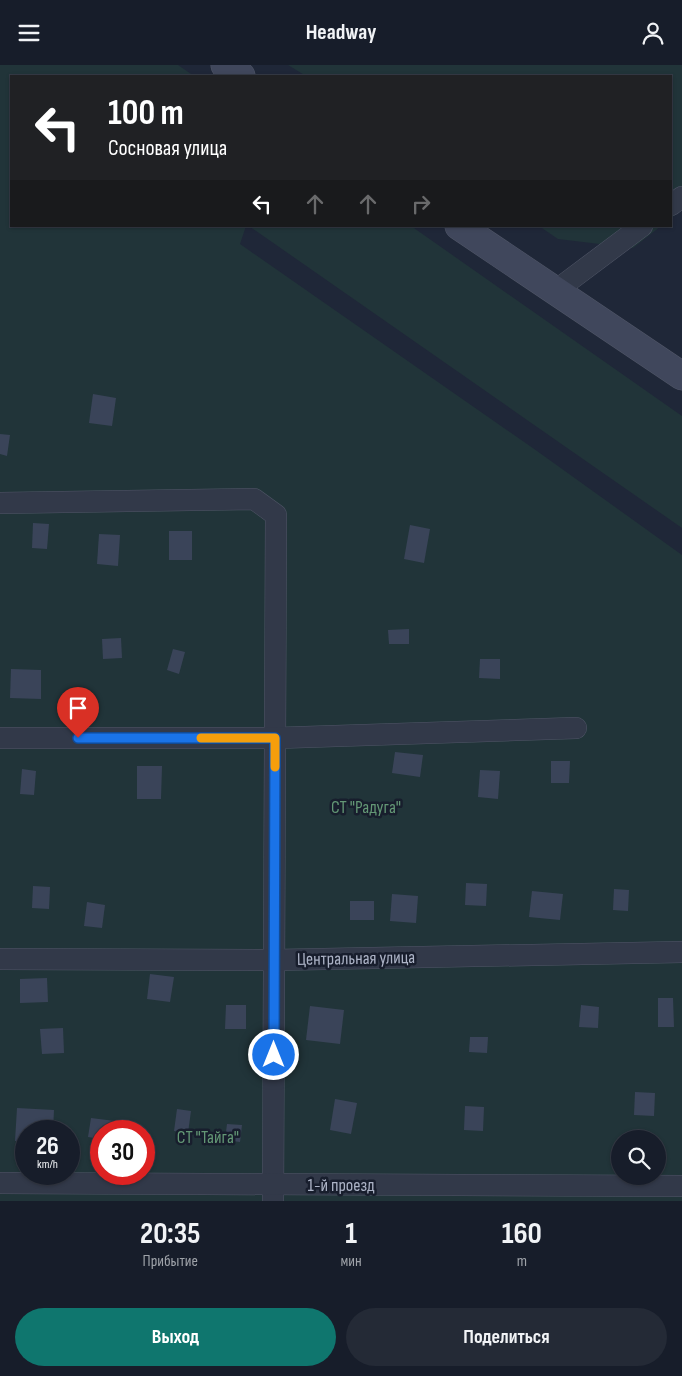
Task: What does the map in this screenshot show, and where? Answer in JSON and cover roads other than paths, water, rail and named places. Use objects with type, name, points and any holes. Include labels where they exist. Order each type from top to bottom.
[{"type":"main road","points":[[225,65],[240,75]]},
{"type":"main road","points":[[460,227],[554,292],[682,376]]},
{"type":"street","points":[[554,292],[641,227]]},
{"type":"street","points":[[0,503],[254,499],[276,515],[273,1193]]},
{"type":"street","points":[[0,738],[275,738],[576,728]]},
{"type":"street","name":"Центральная улица","points":[[0,959],[274,960],[682,952]]},
{"type":"street","name":"1-й проезд","points":[[0,1183],[273,1193],[682,1186]]},
{"type":"park label","name":"СТ \"Радуга\"","points":[[366,807]]},
{"type":"park label","name":"СТ \"Тайга\"","points":[[208,1137]]}]
